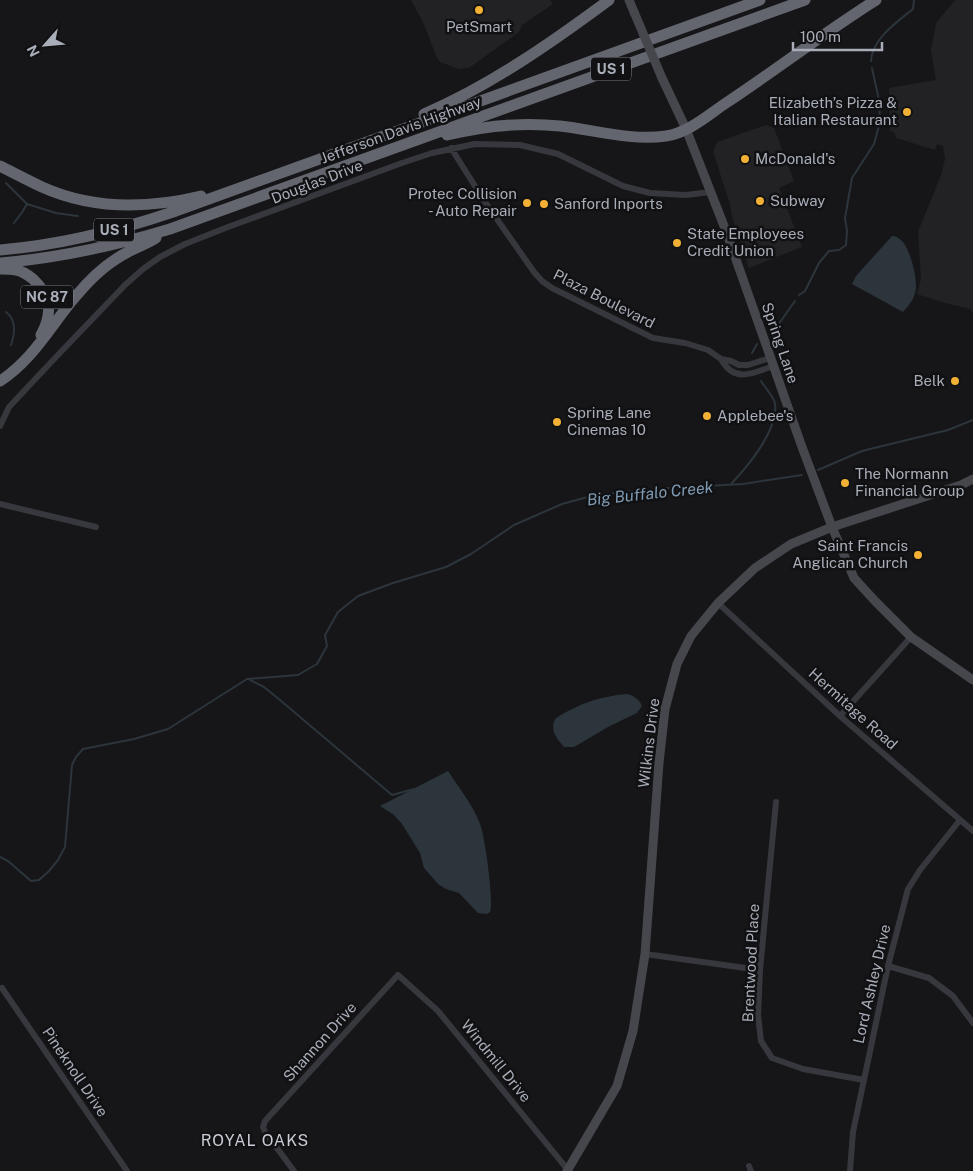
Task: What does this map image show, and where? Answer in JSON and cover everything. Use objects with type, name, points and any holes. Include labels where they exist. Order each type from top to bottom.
[{"type":"highway","points":[[378,138],[503,74],[565,33],[609,0]]},
{"type":"highway","name":"Jefferson Davis Highway","points":[[0,250],[73,239],[120,229],[225,194],[760,0]]},
{"type":"highway","name":"Jefferson Davis Highway","points":[[0,263],[91,250],[170,229],[805,0]]},
{"type":"highway","points":[[418,139],[434,139],[491,126],[524,124],[559,126],[647,137],[668,136],[686,130],[876,0]]},
{"type":"highway","points":[[0,166],[55,192],[90,202],[109,205],[151,205],[209,194],[225,194]]},
{"type":"highway","points":[[32,351],[42,342],[75,296],[93,278],[116,260],[170,229]]},
{"type":"highway","name":"NC 87","points":[[0,269],[15,270],[26,274],[42,288],[48,298],[46,324],[32,351],[16,370],[0,381]]},
{"type":"street","name":"Spring Lane","points":[[629,0],[712,192],[832,527],[854,578],[911,637],[973,680]]},
{"type":"street","name":"Douglas Drive","points":[[0,426],[9,407],[126,286],[160,257],[185,244],[228,227],[402,163],[451,148],[475,144],[520,145],[558,154],[623,186],[650,193],[686,195],[712,192]]},
{"type":"street","name":"Plaza Boulevard","points":[[451,148],[485,202],[542,281],[552,288],[653,338],[708,350],[721,359],[725,367],[739,375],[749,374],[772,362]]},
{"type":"street","name":"Plaza Boulevard","points":[[721,359],[731,360],[739,365],[772,362]]},
{"type":"street","name":"Wilkins Drive","points":[[568,1170],[617,1086],[632,1031],[645,954],[659,763],[665,710],[677,664],[691,636],[718,603],[755,568],[792,544],[832,527],[961,485],[973,479]]},
{"type":"street","points":[[0,504],[96,527]]},
{"type":"street","name":"Hermitage Road","points":[[718,603],[840,716],[973,831]]},
{"type":"street","points":[[840,716],[911,637]]},
{"type":"street","name":"Brentwood Place","points":[[776,802],[760,970],[758,1015],[761,1041],[772,1058],[803,1070],[864,1080]]},
{"type":"street","name":"Lord Ashley Drive","points":[[850,1171],[853,1132],[888,966],[908,889],[920,870],[960,820]]},
{"type":"street","points":[[645,954],[760,970]]},
{"type":"street","points":[[888,966],[929,978],[953,996],[973,1023]]},
{"type":"street","name":"Windmill Drive","points":[[398,975],[438,1011],[568,1170]]},
{"type":"street","name":"Shannon Drive","points":[[294,1171],[264,1132],[265,1121],[398,975]]},
{"type":"street","name":"Pineknoll Drive","points":[[2,988],[127,1171]]},
{"type":"shaded area","points":[[411,0],[550,0],[553,4],[522,25],[519,32],[469,68],[459,69],[440,62],[424,24]]},
{"type":"shaded area","points":[[955,0],[973,0],[973,313],[970,309],[917,294],[921,279],[918,232],[941,175],[945,159],[943,146],[937,144],[935,150],[896,138],[894,132],[890,131],[889,88],[936,80],[931,50],[936,23]]},
{"type":"shaded area","points":[[766,125],[774,128],[794,181],[779,188],[802,247],[749,268],[713,152],[717,142]]},
{"type":"shaded area","points":[[892,236],[899,238],[905,245],[915,274],[915,293],[912,301],[903,312],[852,284],[856,276]]},
{"type":"shaded area","points":[[627,694],[632,695],[641,704],[642,706],[637,713],[574,747],[564,747],[556,737],[553,726],[556,718],[590,701]]},
{"type":"shaded area","points":[[448,771],[474,810],[482,831],[491,896],[490,912],[487,914],[478,913],[459,893],[438,884],[424,868],[420,853],[402,824],[394,815],[380,806]]},
{"type":"waterway","points":[[871,61],[876,45],[893,25],[913,9],[914,0]]},
{"type":"waterway","points":[[799,295],[805,291],[819,263],[829,251],[839,250],[846,245],[847,231],[845,218],[852,178],[874,144],[880,122],[879,100],[872,68]]},
{"type":"waterway","points":[[6,183],[27,204],[56,213],[78,216]]},
{"type":"waterway","points":[[14,223],[27,204]]},
{"type":"waterway","points":[[773,332],[795,301]]},
{"type":"waterway","points":[[6,312],[10,315],[14,327],[11,345]]},
{"type":"waterway","points":[[752,353],[757,344]]},
{"type":"waterway","points":[[732,483],[761,446],[772,424],[775,403],[761,381]]},
{"type":"waterway","name":"Big Buffalo Creek","points":[[818,470],[862,451],[948,430],[973,420]]},
{"type":"waterway","name":"Big Buffalo Creek","points":[[0,857],[8,861],[31,881],[39,880],[58,860],[65,847],[72,765],[83,749],[134,739],[168,729],[247,679],[298,675],[317,664],[327,646],[325,635],[338,612],[358,596],[446,567],[471,554],[514,525],[562,504],[595,495],[652,489],[743,484],[802,475]]},
{"type":"waterway","points":[[250,680],[264,687],[392,795],[414,789],[414,791]]},
{"type":"place","name":"PetSmart","points":[[479,10]]},
{"type":"place","name":"Elizabeth’s Pizza & Italian Restaurant","points":[[907,112]]},
{"type":"place","name":"McDonald's","points":[[745,159]]},
{"type":"place","name":"Subway","points":[[760,201]]},
{"type":"place","name":"Protec Collision - Auto Repair","points":[[527,203]]},
{"type":"place","name":"Sanford Inports","points":[[544,204]]},
{"type":"place","name":"State Employees Credit Union","points":[[677,243]]},
{"type":"place","name":"Belk","points":[[955,381]]},
{"type":"place","name":"Applebee's","points":[[707,416]]},
{"type":"place","name":"Spring Lane Cinemas 10","points":[[557,422]]},
{"type":"place","name":"The Normann Financial Group","points":[[845,483]]},
{"type":"place","name":"Saint Francis Anglican Church","points":[[918,555]]},
{"type":"district","name":"ROYAL OAKS","points":[[255,1140]]}]
